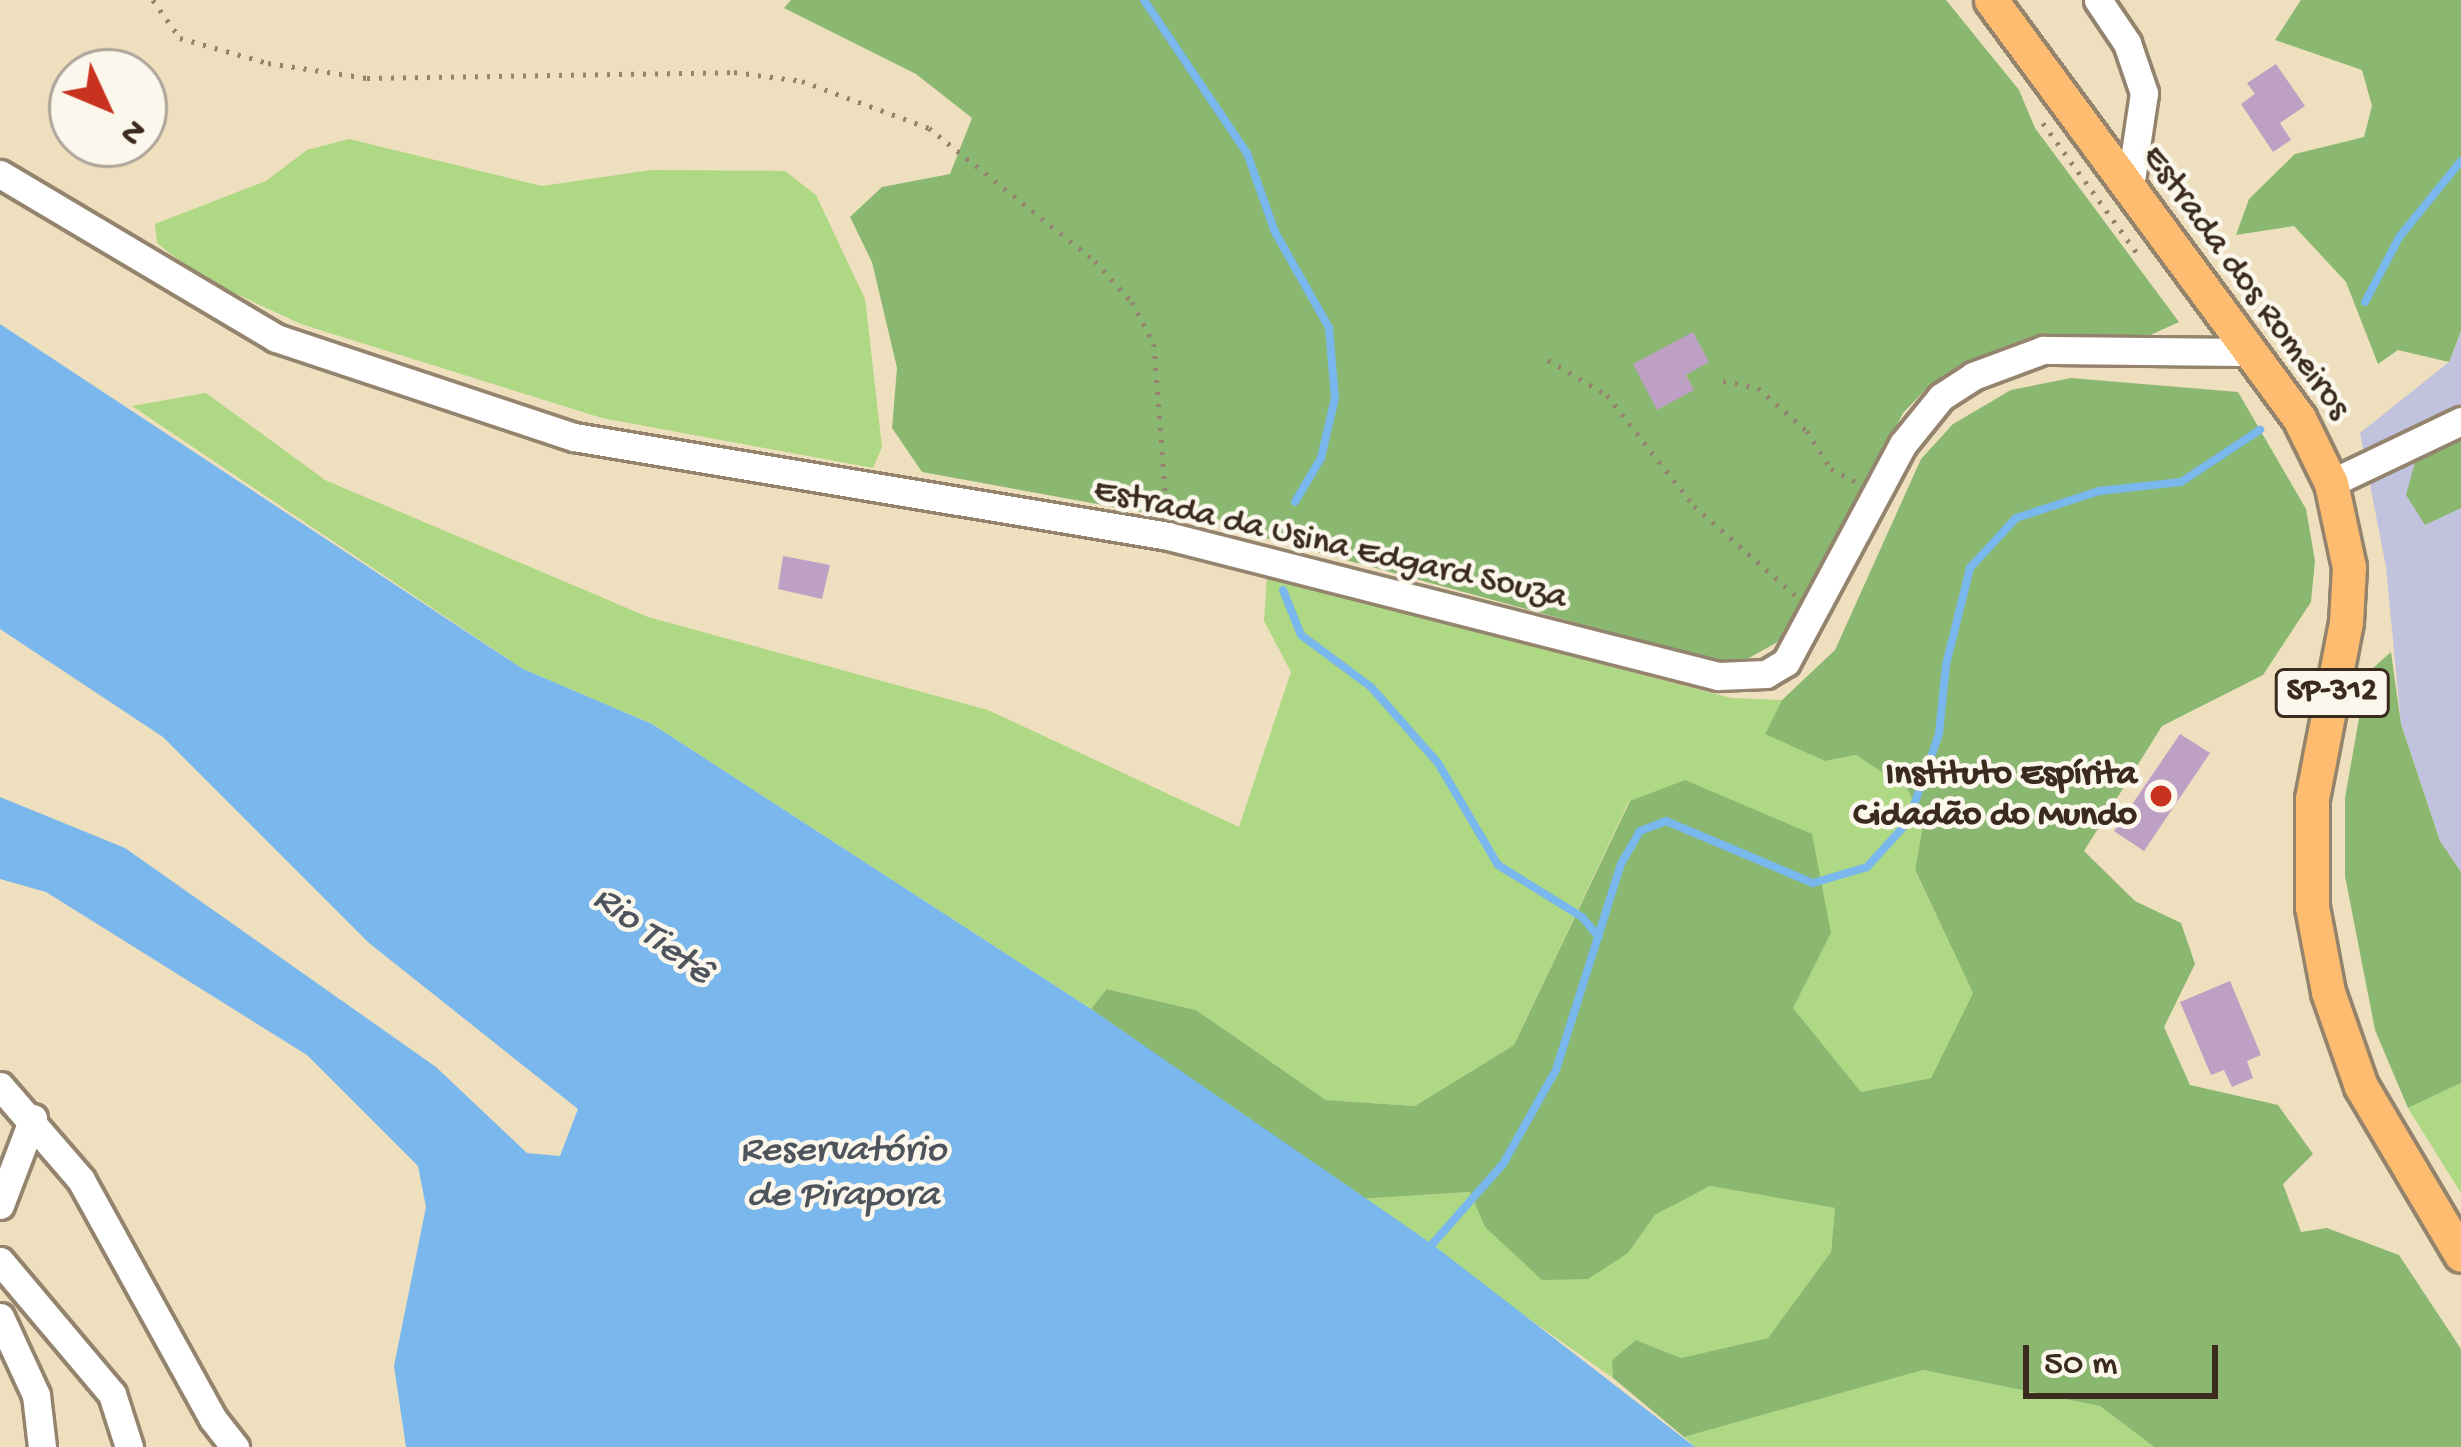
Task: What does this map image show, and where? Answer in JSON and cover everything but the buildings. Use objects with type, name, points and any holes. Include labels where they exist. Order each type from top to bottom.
[{"type":"main road","name":"Estrada dos Romeiros","points":[[1991,0],[2299,418],[2331,483],[2346,536],[2347,622],[2312,799],[2312,907],[2328,992],[2361,1087],[2461,1255]]},
{"type":"lane","points":[[2098,0],[2127,43],[2144,93],[2129,188]]},
{"type":"lane","name":"Estrada da Usina Edgard Souza","points":[[0,174],[276,338],[574,437],[1168,536],[1718,676],[1766,674],[1786,662],[1818,614],[1877,494],[1941,397],[2012,358],[2043,350],[2251,352]]},
{"type":"lane","points":[[2331,483],[2461,421]]},
{"type":"lane","points":[[0,1086],[33,1118],[81,1180],[212,1420],[236,1447]]},
{"type":"lane","points":[[0,1205],[33,1118]]},
{"type":"lane","points":[[0,1261],[112,1394],[129,1447]]},
{"type":"lane","points":[[0,1317],[36,1395],[42,1447]]},
{"type":"path","points":[[153,0],[180,38],[268,63],[367,78],[734,72],[802,81],[929,128],[1094,261],[1132,302],[1154,344],[1165,409],[1168,536]]},
{"type":"path","points":[[2034,101],[2051,142],[2145,259]]},
{"type":"path","points":[[1548,360],[1607,395],[1694,506],[1818,614]]},
{"type":"path","points":[[1723,381],[1758,388],[1807,431],[1831,469],[1877,494]]},
{"type":"shaded area","points":[[2461,331],[2461,872],[2440,841],[2401,724],[2386,567],[2360,433],[2449,362]]},
{"type":"green space","points":[[791,0],[1946,0],[2019,90],[2035,128],[2179,322],[2144,338],[2039,337],[1969,362],[1928,387],[1903,413],[1793,633],[1735,666],[1229,528],[922,472],[892,428],[897,368],[872,262],[850,217],[882,187],[950,174],[972,118],[916,74],[784,8]]},
{"type":"green space","points":[[2301,0],[2461,0],[2461,331],[2449,362],[2398,350],[2378,364],[2346,282],[2294,226],[2236,235],[2249,199],[2295,154],[2364,137],[2372,106],[2362,70],[2275,40]]},
{"type":"green space","points":[[349,139],[542,186],[651,170],[785,171],[816,195],[865,299],[882,447],[873,468],[602,418],[301,324],[200,277],[157,243],[155,224],[266,181],[307,150]]},
{"type":"green space","points":[[2071,378],[2238,392],[2306,509],[2315,561],[2311,602],[2263,675],[2162,726],[2084,851],[2135,901],[2181,923],[2195,964],[2164,1027],[2190,1085],[2278,1105],[2313,1154],[2283,1184],[2301,1232],[2327,1228],[2399,1255],[2461,1349],[2461,1447],[2154,1447],[2100,1406],[1923,1370],[1684,1437],[1613,1378],[1612,1360],[1636,1340],[1681,1358],[1768,1338],[1831,1252],[1835,1208],[1710,1186],[1655,1215],[1628,1253],[1588,1279],[1542,1280],[1485,1227],[1470,1192],[1359,1199],[1091,1009],[1107,989],[1196,1010],[1326,1100],[1415,1106],[1514,1045],[1630,801],[1685,780],[1812,834],[1831,933],[1793,1008],[1861,1092],[1931,1078],[1973,993],[1915,870],[1924,820],[1907,789],[1856,755],[1825,761],[1765,734],[1782,700],[1835,650],[1921,459],[1953,424],[2011,390]]},
{"type":"green space","points":[[206,393],[325,480],[648,617],[988,710],[1239,827],[1291,672],[1264,621],[1267,577],[1731,698],[1782,700],[1766,733],[1825,761],[1856,755],[1907,789],[1924,820],[1915,871],[1973,993],[1931,1078],[1861,1092],[1792,1008],[1831,933],[1629,801],[1514,1045],[1415,1106],[1326,1100],[1196,1010],[1108,989],[1091,1009],[652,724],[523,669],[132,406]]},
{"type":"green space","points":[[2461,441],[2461,508],[2425,525],[2406,495],[2415,462]]},
{"type":"green space","points":[[2391,652],[2401,724],[2440,841],[2461,872],[2461,1083],[2408,1108],[2375,1030],[2345,876],[2345,798],[2359,718],[2372,669]]},
{"type":"green space","points":[[2461,1083],[2461,1193],[2408,1108]]},
{"type":"green space","points":[[1710,1186],[1835,1208],[1831,1252],[1768,1338],[1681,1358],[1636,1340],[1612,1360],[1613,1378],[1359,1199],[1471,1192],[1485,1227],[1628,1253],[1655,1215]]},
{"type":"green space","points":[[1923,1370],[2100,1406],[2154,1447],[1695,1447],[1684,1437]]},
{"type":"water","name":"Reservatório de Pirapora","points":[[0,324],[523,669],[652,724],[1091,1009],[1432,1244],[1695,1447],[406,1447],[394,1366],[426,1207],[418,1166],[307,1055],[46,892],[0,879],[0,797],[125,848],[436,1067],[527,1153],[560,1156],[578,1109],[369,943],[163,737],[0,629]]},
{"type":"waterway","points":[[1144,0],[1247,153],[1275,232],[1329,328],[1335,398],[1321,458],[1295,502]]},
{"type":"waterway","points":[[2365,302],[2400,236],[2461,161]]},
{"type":"waterway","points":[[1428,1249],[1503,1164],[1556,1070],[1621,864],[1640,831],[1666,821],[1813,883],[1867,867],[1908,822],[1939,734],[1946,665],[1970,568],[2016,518],[2099,491],[2181,482],[2260,430]]},
{"type":"waterway","points":[[1283,590],[1301,635],[1371,687],[1438,763],[1498,865],[1582,917],[1599,937]]},
{"type":"place","name":"Instituto Espírita Cidadão do Mundo","points":[[2161,796]]},
{"type":"water label","name":"Rio Tietê","points":[[651,937]]}]
